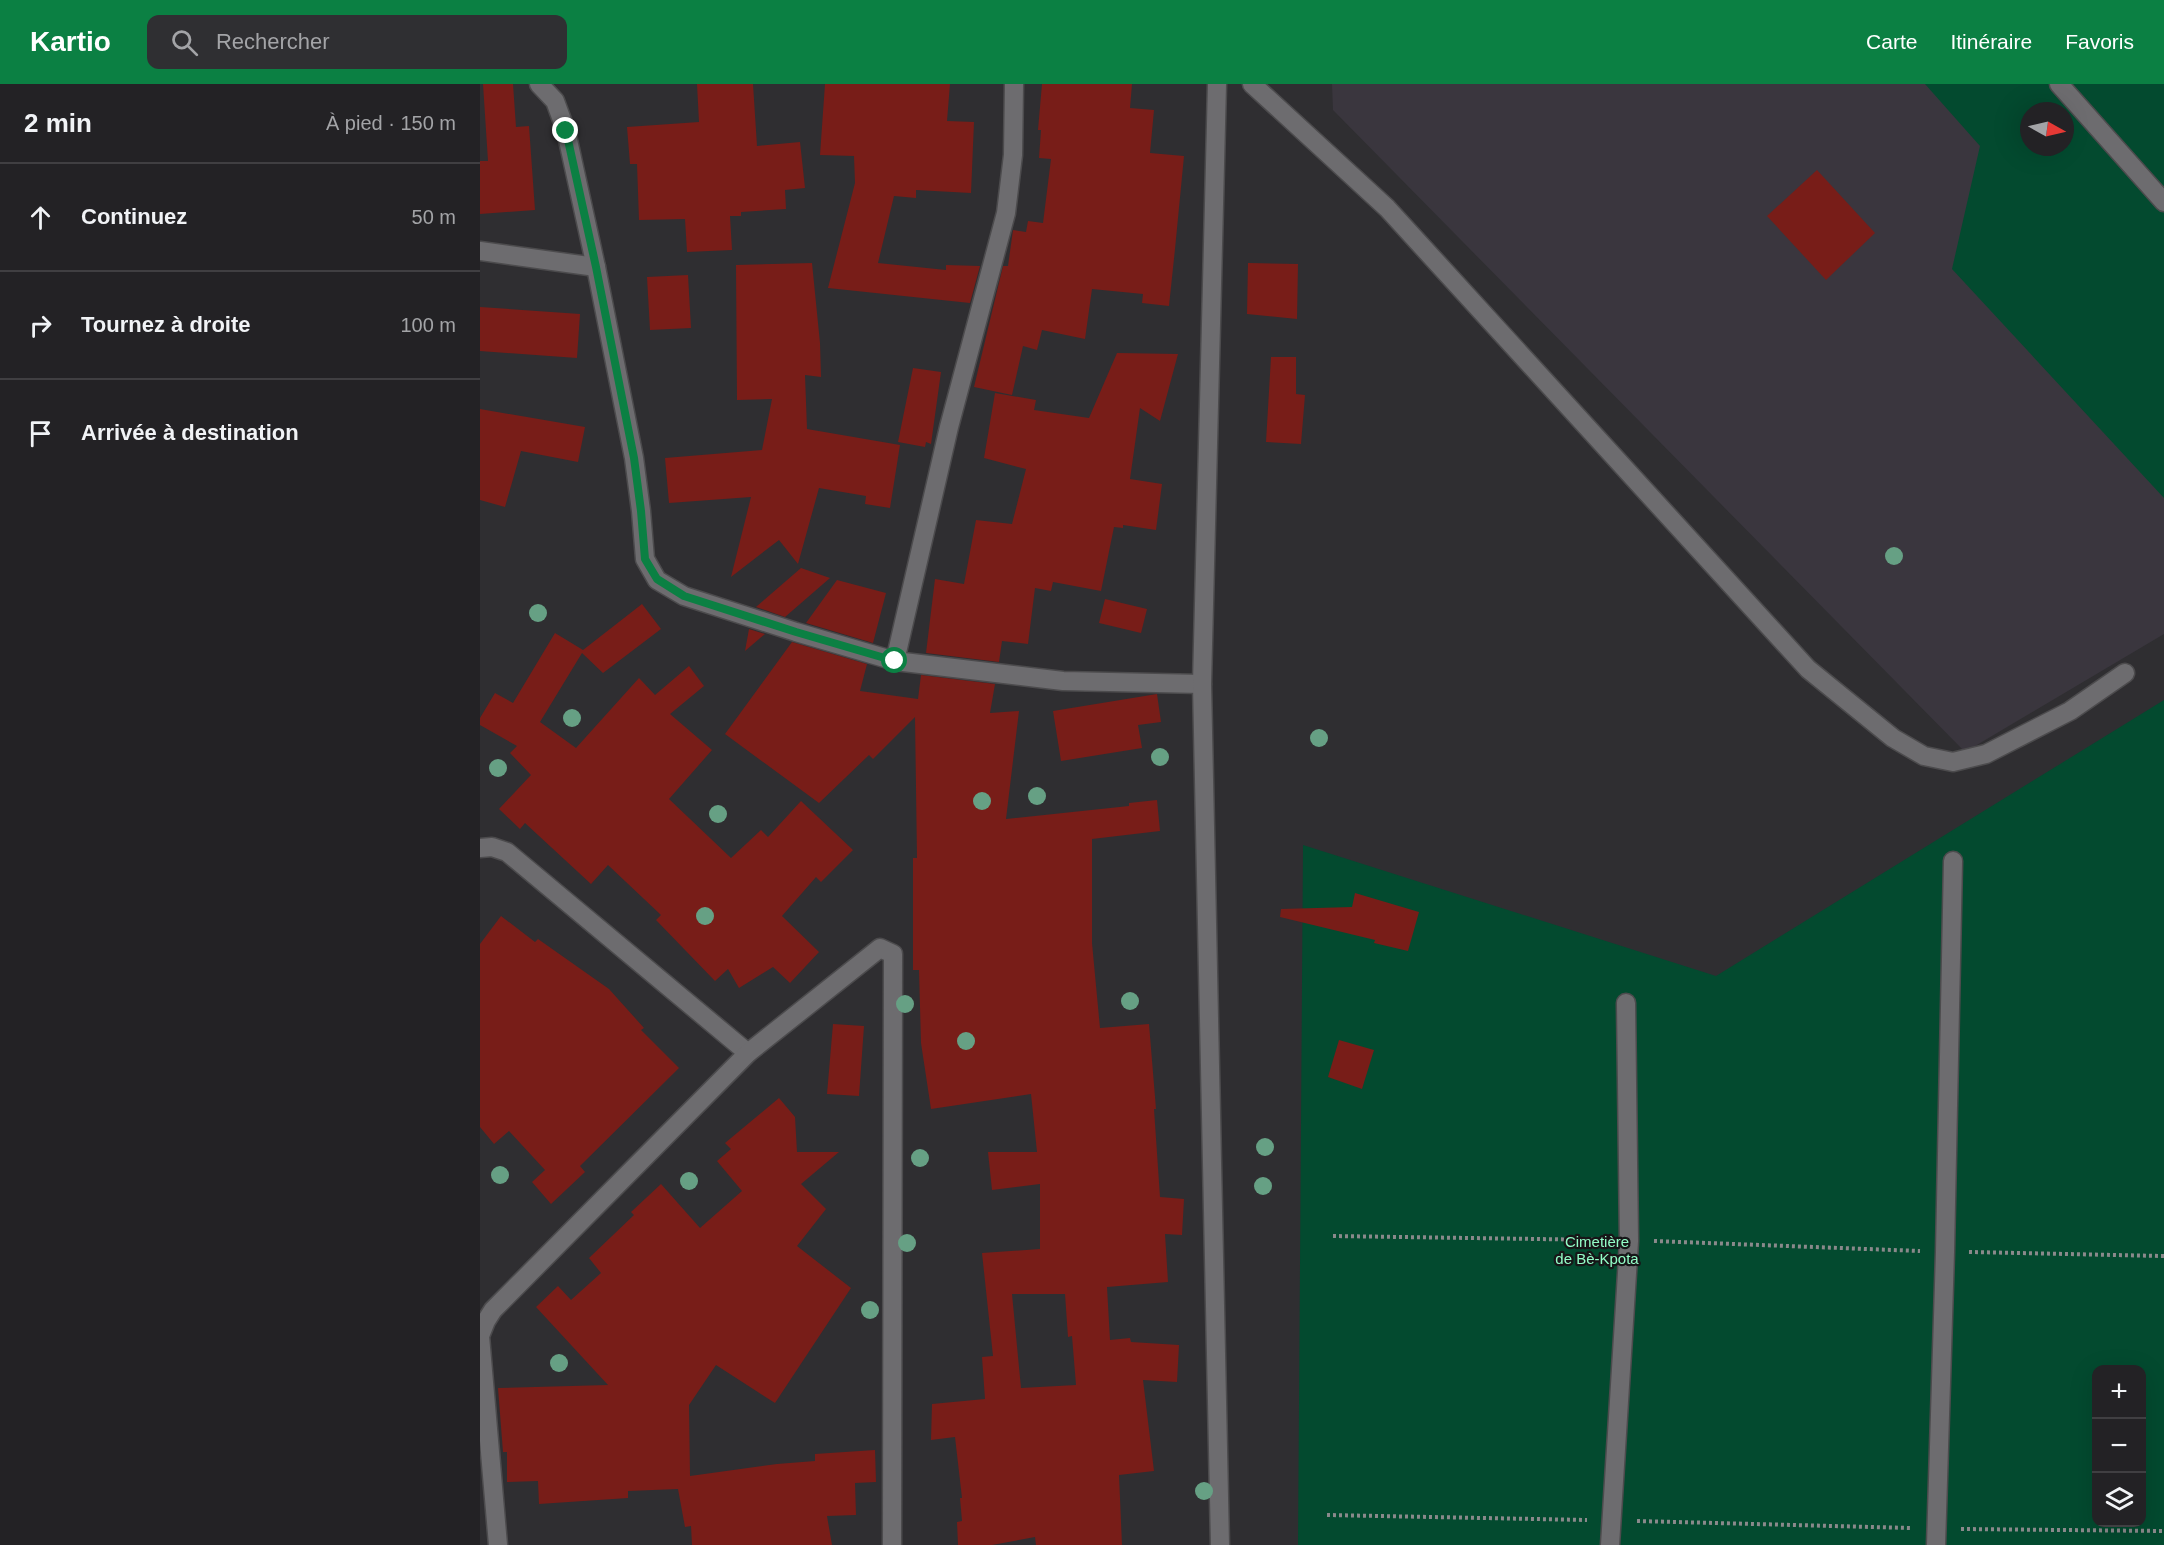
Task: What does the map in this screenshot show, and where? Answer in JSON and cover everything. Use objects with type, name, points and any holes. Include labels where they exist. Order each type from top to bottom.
[{"type":"street","points":[[539,84],[555,101],[566,131],[634,458],[645,559],[657,579],[684,596],[895,661],[1063,681],[1202,684]]},
{"type":"street","points":[[895,661],[949,427],[1006,213],[1013,155],[1014,84]]},
{"type":"street","points":[[1217,84],[1202,684],[1220,1545]]},
{"type":"street","points":[[1252,84],[1387,208],[1808,669],[1893,738],[1924,756],[1953,762],[1986,753],[2070,711],[2125,673]]},
{"type":"street","points":[[2059,84],[2164,202]]},
{"type":"street","points":[[480,251],[596,267]]},
{"type":"street","points":[[480,848],[492,847],[507,852],[748,1053]]},
{"type":"street","points":[[1936,1537],[1945,1252],[1953,861]]},
{"type":"street","points":[[498,1545],[480,1336],[493,1310],[748,1053],[880,948],[893,954],[892,1545]]},
{"type":"street","points":[[1610,1545],[1629,1240],[1626,1004]]},
{"type":"path","points":[[1333,1236],[1629,1240],[1945,1252],[2164,1256]]},
{"type":"path","points":[[1327,1515],[1611,1521],[1936,1537],[2164,1531]]},
{"type":"shaded area","points":[[1332,84],[2164,84],[2164,634],[1965,752],[1333,110]]},
{"type":"green space","points":[[1925,84],[2164,84],[2164,498],[1952,269],[1980,146]]},
{"type":"green space","name":"Cimetière de Bè-Kpota","points":[[2164,700],[2164,1545],[1298,1545],[1303,845],[1716,976]]},
{"type":"building","points":[[483,84],[513,84],[516,127],[529,126],[535,210],[480,214],[480,161],[488,161]]},
{"type":"building","points":[[697,84],[753,84],[757,146],[800,142],[805,188],[785,190],[786,209],[741,212],[741,216],[730,216],[732,250],[687,252],[685,219],[639,220],[637,164],[630,164],[627,127],[699,122]]},
{"type":"building","points":[[825,84],[950,84],[947,121],[974,122],[971,193],[916,190],[916,198],[894,196],[878,263],[946,270],[946,265],[980,266],[970,303],[828,288],[855,183],[854,156],[820,155]]},
{"type":"building","points":[[1042,84],[1132,84],[1130,108],[1154,110],[1150,153],[1184,156],[1169,306],[1142,303],[1143,294],[1092,289],[1085,339],[1042,330],[1037,350],[1023,346],[1012,395],[974,387],[1003,266],[1008,266],[1013,230],[1026,232],[1028,221],[1043,223],[1051,159],[1039,158],[1041,130],[1038,130]]},
{"type":"building","points":[[1817,170],[1875,233],[1826,280],[1767,216]]},
{"type":"building","points":[[812,263],[821,377],[805,375],[807,429],[900,445],[890,508],[865,504],[866,496],[819,488],[798,564],[779,540],[731,577],[751,497],[669,503],[665,458],[762,450],[772,399],[737,400],[736,265]]},
{"type":"building","points":[[1248,263],[1298,264],[1297,319],[1247,314]]},
{"type":"building","points":[[688,275],[691,328],[650,330],[647,277]]},
{"type":"building","points":[[480,307],[580,314],[577,358],[480,351]]},
{"type":"building","points":[[1117,353],[1178,354],[1160,421],[1140,408],[1130,479],[1162,484],[1156,530],[1123,525],[1123,528],[1114,527],[1101,591],[1053,582],[1051,591],[1035,588],[1028,644],[1002,641],[999,662],[926,653],[935,579],[964,584],[976,520],[1012,524],[1026,469],[984,458],[995,393],[1036,400],[1034,410],[1089,418]]},
{"type":"building","points":[[1271,357],[1296,357],[1296,394],[1305,395],[1301,444],[1266,442]]},
{"type":"building","points":[[913,368],[941,372],[931,444],[926,442],[925,447],[898,442]]},
{"type":"building","points":[[480,409],[585,427],[578,462],[521,451],[505,507],[480,500]]},
{"type":"building","points":[[801,568],[830,578],[785,617],[756,607]]},
{"type":"building","points":[[837,580],[886,593],[873,643],[806,623]]},
{"type":"building","points":[[1105,599],[1147,609],[1141,633],[1099,623]]},
{"type":"building","points":[[642,604],[661,629],[603,673],[582,653],[540,722],[576,748],[639,678],[655,695],[689,666],[704,686],[670,714],[712,750],[669,799],[731,858],[761,830],[768,837],[801,801],[853,850],[821,882],[816,877],[782,916],[819,952],[790,983],[773,967],[739,988],[728,969],[715,981],[656,920],[661,915],[608,865],[591,884],[525,823],[520,829],[499,809],[531,775],[510,753],[517,746],[480,725],[480,718],[495,693],[513,703],[555,633],[583,650]]},
{"type":"building","points":[[749,629],[765,634],[745,651]]},
{"type":"building","points":[[792,642],[867,664],[860,691],[918,699],[921,675],[995,684],[990,713],[1019,711],[1006,819],[1129,806],[1129,803],[1157,800],[1160,831],[1092,839],[1092,943],[1100,1028],[1149,1024],[1160,1197],[1184,1199],[1182,1235],[1165,1234],[1168,1282],[1107,1287],[1110,1340],[1130,1338],[1131,1342],[1179,1345],[1177,1382],[1143,1380],[1154,1471],[1119,1475],[1122,1545],[1036,1545],[1035,1537],[992,1545],[958,1545],[957,1522],[962,1521],[960,1498],[962,1498],[955,1437],[931,1440],[932,1404],[985,1399],[982,1357],[993,1356],[982,1253],[1040,1249],[1040,1184],[992,1190],[988,1152],[1037,1152],[1031,1094],[931,1109],[921,1043],[919,970],[913,970],[913,858],[917,858],[915,717],[873,759],[869,755],[819,803],[725,734]],"holes":[[[1012,1294],[1065,1294],[1068,1337],[1072,1336],[1076,1385],[1021,1388]]]},
{"type":"building","points":[[1157,694],[1161,722],[1138,725],[1142,748],[1061,761],[1053,711]]},
{"type":"building","points":[[1355,893],[1419,912],[1408,951],[1374,943],[1375,940],[1280,917],[1281,909],[1352,907]]},
{"type":"building","points":[[501,916],[535,942],[538,939],[609,989],[644,1028],[641,1030],[679,1068],[580,1166],[585,1172],[551,1204],[532,1182],[545,1170],[509,1131],[494,1144],[480,1127],[480,944]]},
{"type":"building","points":[[833,1024],[864,1026],[859,1096],[827,1094]]},
{"type":"building","points":[[1339,1040],[1374,1050],[1362,1089],[1328,1077]]},
{"type":"building","points":[[779,1098],[795,1117],[797,1152],[839,1152],[801,1184],[826,1209],[797,1246],[851,1288],[775,1403],[716,1365],[689,1405],[690,1476],[815,1461],[815,1454],[875,1450],[876,1482],[855,1483],[856,1515],[827,1516],[832,1545],[692,1545],[691,1526],[685,1527],[678,1489],[628,1491],[628,1498],[539,1504],[538,1481],[507,1482],[507,1452],[503,1452],[498,1388],[608,1385],[536,1307],[558,1286],[571,1300],[601,1273],[589,1258],[634,1215],[631,1212],[661,1184],[700,1228],[742,1191],[717,1161],[731,1149],[725,1143]]},
{"type":"route","points":[[566,131],[634,458],[645,559],[657,579],[684,596],[895,661]]}]
